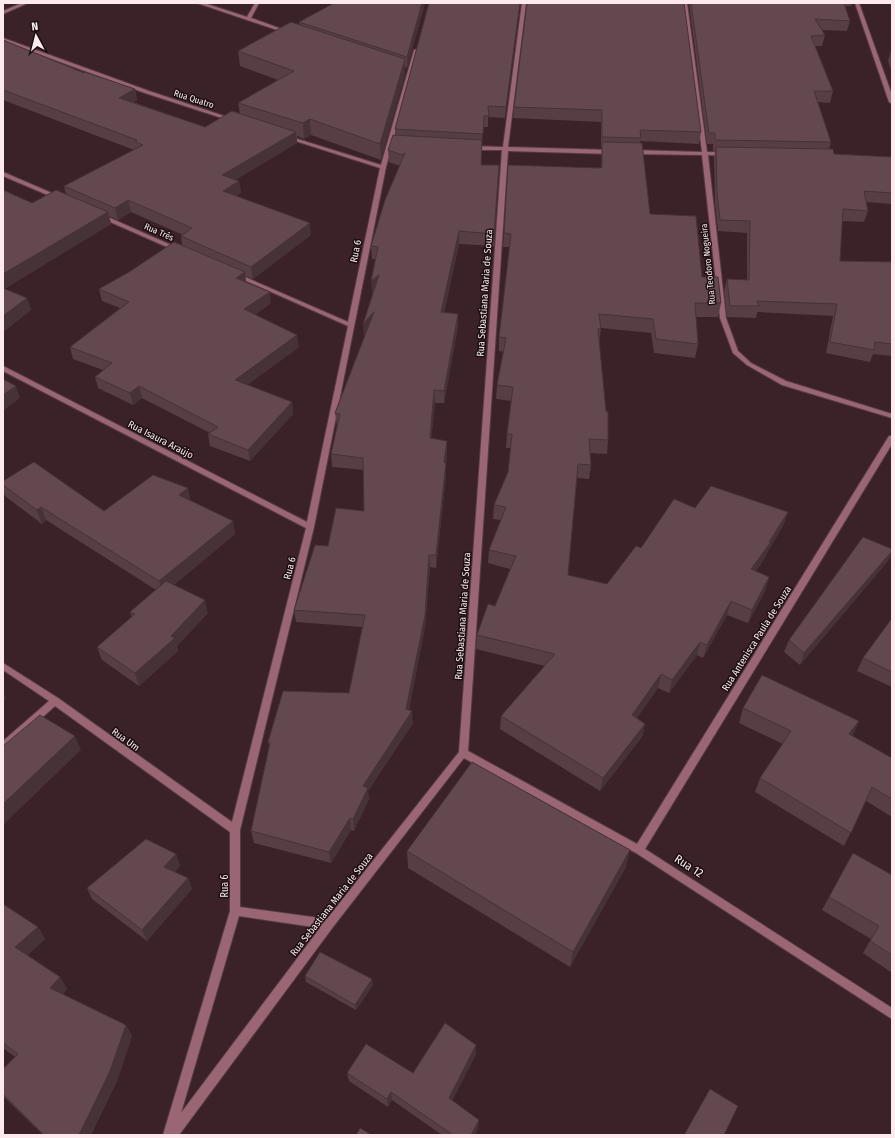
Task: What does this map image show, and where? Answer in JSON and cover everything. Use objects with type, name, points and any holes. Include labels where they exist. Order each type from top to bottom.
[{"type":"street","points":[[3,13],[26,3]]},
{"type":"street","points":[[199,3],[292,34]]},
{"type":"street","points":[[248,19],[257,3]]},
{"type":"street","name":"Rua Sebastiana Maria de Souza","points":[[172,1135],[329,924],[463,753],[505,150],[524,3]]},
{"type":"street","name":"Rua Teodoro Nogueira","points":[[686,3],[705,154],[723,318],[735,352],[748,364],[784,383],[892,416]]},
{"type":"street","points":[[857,3],[892,102]]},
{"type":"street","name":"Rua Quatro","points":[[3,39],[147,92],[238,121]]},
{"type":"street","name":"Rua 6","points":[[169,1135],[235,911],[235,830],[310,527],[383,167],[393,143],[406,71],[419,42]]},
{"type":"street","points":[[284,136],[383,167]]},
{"type":"street","points":[[466,148],[621,152]]},
{"type":"street","points":[[628,152],[729,154]]},
{"type":"street","points":[[3,174],[68,202]]},
{"type":"street","name":"Rua Três","points":[[97,215],[184,253]]},
{"type":"street","points":[[228,272],[351,325]]},
{"type":"street","name":"Rua Isaura Araújo","points":[[3,368],[310,527]]},
{"type":"street","name":"Rua Antenisca Paula de Souza","points":[[639,850],[892,438]]},
{"type":"street","name":"Rua Um","points":[[3,666],[55,701],[235,830]]},
{"type":"street","points":[[3,747],[55,701]]},
{"type":"street","name":"Rua 12","points":[[463,753],[639,850],[892,1014]]},
{"type":"street","points":[[235,911],[329,924]]},
{"type":"building","points":[[334,3],[422,3],[407,57],[299,22]]},
{"type":"building","points":[[429,3],[520,3],[506,107],[488,106],[489,116],[484,116],[483,134],[395,129]]},
{"type":"building","points":[[527,3],[684,3],[701,132],[640,130],[641,138],[602,137],[602,110],[514,107]]},
{"type":"building","points":[[691,3],[844,3],[850,21],[815,19],[825,35],[811,36],[833,91],[814,91],[831,142],[715,140],[715,133],[709,133]]},
{"type":"building","points":[[291,22],[405,59],[380,144],[310,119],[303,123],[238,103],[294,71],[238,51]]},
{"type":"building","points":[[3,40],[84,73],[85,72],[135,89],[119,98],[205,127],[232,111],[296,132],[222,175],[239,181],[223,191],[310,223],[251,267],[181,236],[192,228],[128,200],[115,208],[64,186],[143,145],[135,141],[137,140],[3,90]]},
{"type":"building","points":[[393,135],[482,140],[481,165],[499,165],[494,234],[459,231],[441,312],[458,314],[444,391],[434,390],[430,438],[447,441],[444,462],[446,463],[436,555],[429,555],[425,615],[406,709],[412,711],[363,786],[368,788],[353,819],[350,818],[329,852],[251,831],[270,743],[268,742],[283,691],[349,693],[365,615],[294,610],[315,545],[328,546],[336,508],[364,511],[363,458],[331,454],[340,414],[335,413],[374,312],[363,324],[379,275],[371,281],[378,247],[371,246],[385,200],[405,153],[402,155],[388,150]]},
{"type":"building","points":[[602,142],[642,143],[650,214],[696,216],[702,277],[718,277],[721,303],[695,303],[698,344],[656,339],[653,319],[599,314],[601,329],[598,329],[606,411],[608,412],[608,440],[589,439],[591,465],[578,464],[568,575],[607,584],[636,546],[641,548],[674,499],[695,508],[711,486],[788,512],[769,542],[771,542],[751,569],[769,577],[752,610],[731,601],[707,645],[700,642],[672,680],[661,674],[632,715],[645,724],[603,778],[501,716],[555,654],[477,635],[488,604],[495,606],[516,556],[489,550],[506,507],[494,505],[508,472],[512,434],[507,434],[513,387],[497,385],[506,338],[499,337],[511,234],[504,233],[508,165],[601,168]]},
{"type":"building","points":[[716,147],[833,149],[834,154],[892,157],[892,193],[864,191],[868,211],[843,209],[840,261],[892,262],[892,344],[875,342],[874,350],[830,342],[837,304],[757,301],[759,306],[730,306],[727,279],[749,280],[750,221],[720,220],[717,193]]},
{"type":"building","points":[[3,190],[32,203],[56,190],[108,212],[3,274]]},
{"type":"building","points":[[174,242],[245,272],[236,278],[270,292],[244,309],[297,335],[235,380],[292,402],[248,450],[208,434],[218,427],[139,386],[130,393],[95,377],[112,363],[70,347],[129,302],[99,289],[129,272]]},
{"type":"building","points":[[3,288],[27,298],[3,316]]},
{"type":"building","points":[[3,379],[16,386],[3,395]]},
{"type":"building","points":[[34,462],[104,511],[153,475],[188,488],[179,495],[233,521],[159,581],[41,507],[37,510],[3,485],[3,481]]},
{"type":"building","points":[[863,537],[892,549],[892,551],[804,653],[789,640]]},
{"type":"building","points":[[166,581],[205,600],[171,636],[175,638],[135,673],[97,647],[135,614],[130,612]]},
{"type":"building","points":[[892,618],[892,672],[863,658]]},
{"type":"building","points":[[762,675],[859,721],[849,734],[892,758],[892,799],[872,787],[851,833],[760,778],[791,731],[743,708]]},
{"type":"building","points":[[40,715],[75,736],[3,804],[3,746]]},
{"type":"building","points":[[472,762],[630,850],[573,952],[407,851]]},
{"type":"building","points":[[146,839],[176,854],[164,867],[188,878],[142,930],[87,888]]},
{"type":"building","points":[[853,853],[892,875],[892,955],[870,941],[879,926],[829,897]]},
{"type":"building","points":[[3,904],[38,927],[15,947],[60,977],[50,988],[126,1025],[110,1071],[79,1135],[44,1135],[3,1094],[3,1069],[18,1054],[3,1043]]},
{"type":"building","points":[[320,952],[372,979],[355,1005],[305,976]]},
{"type":"building","points":[[445,1023],[476,1045],[449,1098],[479,1120],[471,1135],[453,1135],[391,1092],[387,1099],[347,1073],[366,1044],[413,1073]]},
{"type":"building","points":[[710,1089],[738,1106],[724,1135],[684,1135]]},
{"type":"building","points":[[360,1128],[372,1135],[356,1135]]}]
